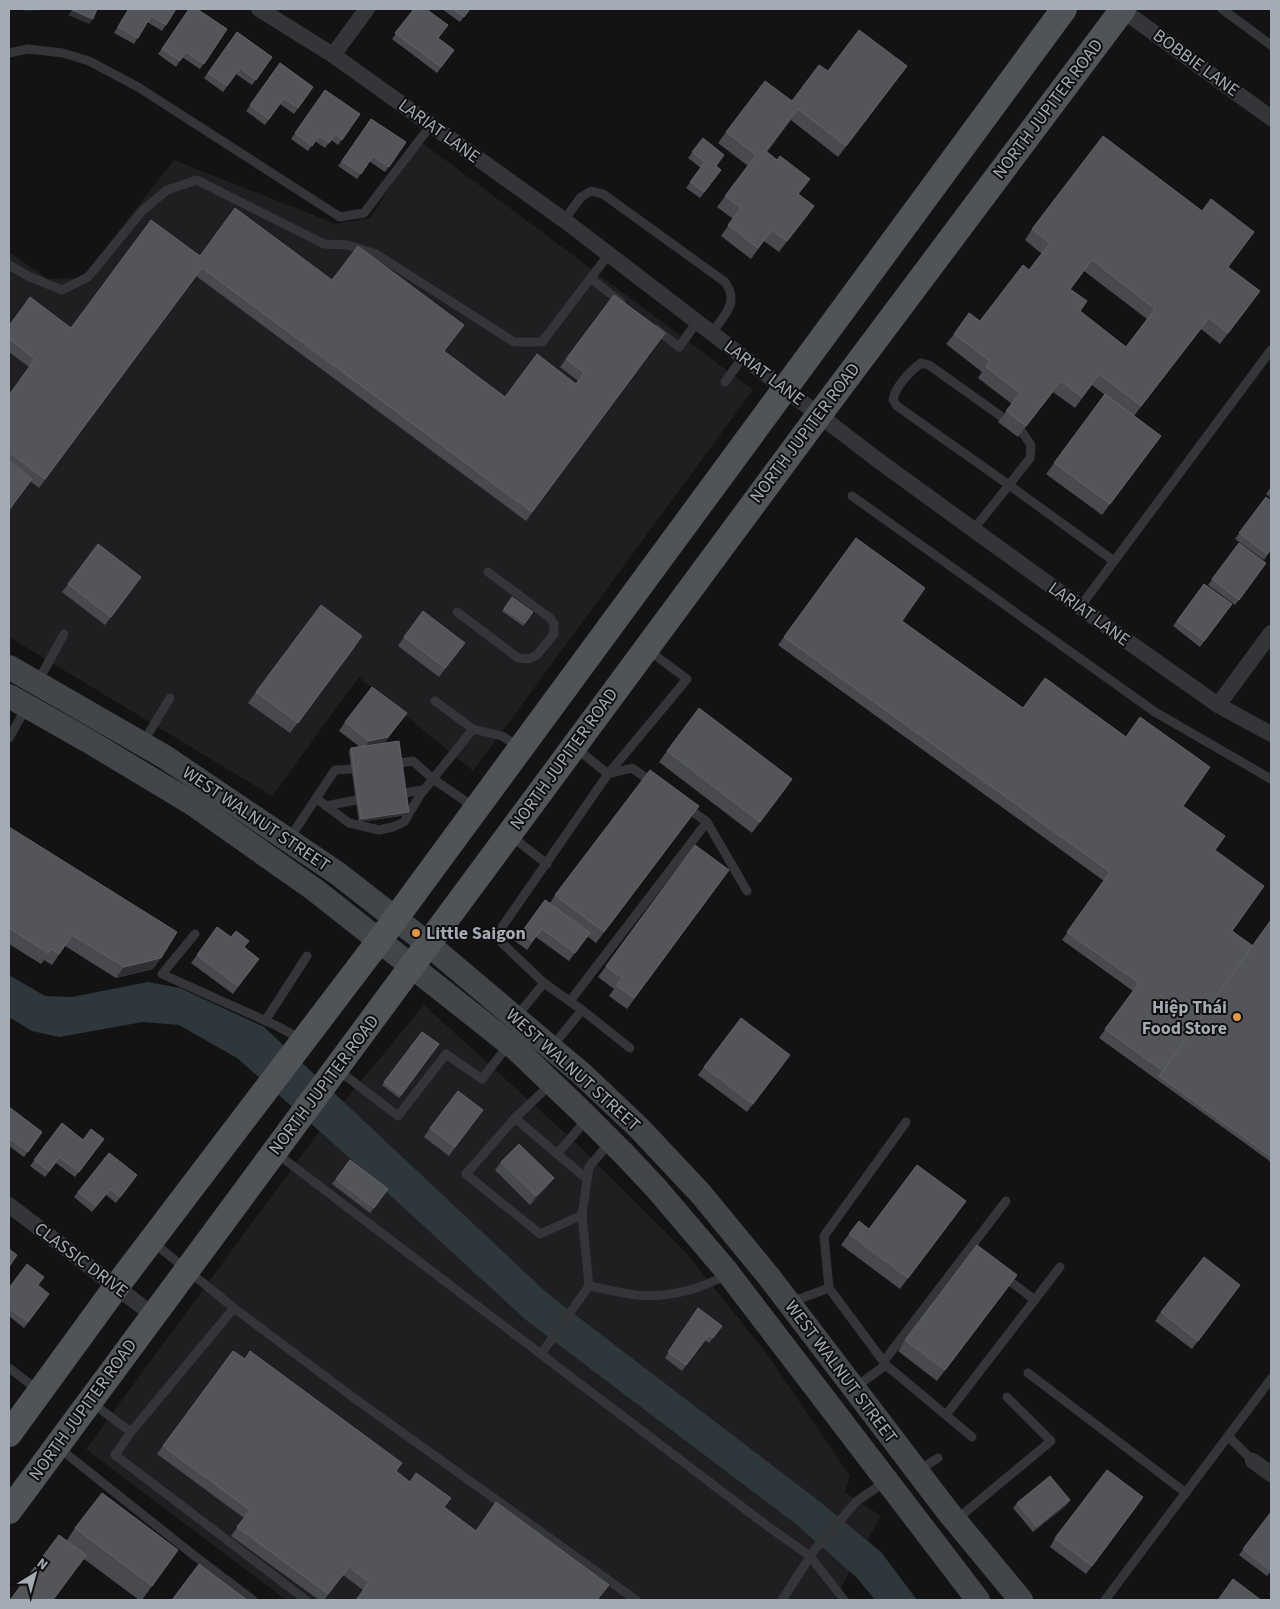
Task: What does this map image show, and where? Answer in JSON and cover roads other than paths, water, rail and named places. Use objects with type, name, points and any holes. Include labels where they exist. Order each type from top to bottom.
[{"type":"main road","points":[[9,1434],[116,1287],[379,941],[1064,9]]},
{"type":"main road","name":"NORTH JUPITER ROAD","points":[[9,1511],[819,415],[1122,9]]},
{"type":"main road","points":[[612,624],[646,649]]},
{"type":"main road","name":"WEST WALNUT STREET","points":[[9,667],[173,763],[337,873],[428,944],[516,1017],[639,1128],[700,1194],[744,1246],[954,1520],[1021,1600]]},
{"type":"main road","points":[[9,676],[22,681],[37,683]]},
{"type":"main road","points":[[18,701],[47,698],[62,704],[96,724],[138,742]]},
{"type":"main road","name":"WEST WALNUT STREET","points":[[18,701],[193,804],[315,890],[509,1044],[552,1083],[588,1117],[652,1184],[728,1274],[978,1600]]},
{"type":"main road","points":[[652,1184],[681,1197],[707,1228],[721,1239],[737,1248],[744,1246]]},
{"type":"main road","points":[[728,1274],[736,1270],[745,1271],[788,1302]]},
{"type":"main road","points":[[832,1409],[848,1419],[873,1451],[889,1464],[903,1472],[917,1472]]},
{"type":"main road","points":[[887,1480],[902,1486],[931,1513],[983,1555]]},
{"type":"street","name":"LARIAT LANE","points":[[259,9],[333,54],[564,220],[819,415],[1080,607],[1218,705],[1271,734]]},
{"type":"street","points":[[333,54],[367,9]]},
{"type":"street","name":"BOBBIE LANE","points":[[1122,9],[1271,118]]},
{"type":"street","points":[[1218,705],[1271,633]]},
{"type":"street","name":"CLASSIC DRIVE","points":[[9,1205],[153,1315]]},
{"type":"street","points":[[1253,1461],[1271,1474]]},
{"type":"lane","points":[[1222,9],[1271,45]]},
{"type":"lane","points":[[9,54],[28,49],[63,52],[88,61],[138,87],[340,217],[364,213],[431,125]]},
{"type":"lane","points":[[9,265],[30,277],[62,290],[88,277],[143,210],[167,190],[197,180],[324,244],[348,245],[376,254],[514,342],[542,342],[608,254]]},
{"type":"lane","points":[[564,220],[581,196],[591,191],[603,194],[725,282],[732,291],[732,303],[712,333]]},
{"type":"lane","points":[[590,278],[627,307]]},
{"type":"lane","points":[[650,324],[680,347],[697,322]]},
{"type":"lane","points":[[1080,607],[1271,350]]},
{"type":"lane","points":[[725,382],[743,357]]},
{"type":"lane","points":[[1002,418],[929,365],[921,363],[914,368],[894,394],[893,400],[897,406],[1114,561]]},
{"type":"lane","points":[[973,530],[1030,458],[1032,445],[1022,432]]},
{"type":"lane","points":[[852,496],[1155,712],[1271,779]]},
{"type":"lane","points":[[457,612],[518,658],[528,659],[537,655],[554,634],[554,624],[550,618],[488,572]]},
{"type":"lane","points":[[37,683],[64,634]]},
{"type":"lane","points":[[630,1048],[544,982],[502,943],[502,927],[608,774],[687,680],[646,649]]},
{"type":"lane","points":[[138,742],[170,698]]},
{"type":"lane","points":[[9,738],[18,701]]},
{"type":"lane","points":[[435,701],[473,729],[502,736],[521,748]]},
{"type":"lane","points":[[316,798],[349,823],[379,830],[393,827],[404,822],[423,790],[473,729]]},
{"type":"lane","points":[[574,747],[608,774]]},
{"type":"lane","points":[[400,762],[413,761],[433,779],[476,808]]},
{"type":"lane","points":[[608,774],[632,768],[662,790]]},
{"type":"lane","points":[[288,840],[334,770],[352,769]]},
{"type":"lane","points":[[404,793],[423,790]]},
{"type":"lane","points":[[326,806],[356,800]]},
{"type":"lane","points":[[677,800],[707,822],[747,891]]},
{"type":"lane","points":[[570,1001],[707,822]]},
{"type":"lane","points":[[509,834],[547,864]]},
{"type":"lane","points":[[195,934],[162,974],[265,1021],[301,1044]]},
{"type":"lane","points":[[265,1021],[307,956]]},
{"type":"lane","points":[[516,1017],[544,982]]},
{"type":"lane","points":[[551,1048],[582,1010]]},
{"type":"lane","points":[[333,1072],[398,1116],[446,1054],[482,1079],[509,1044]]},
{"type":"lane","points":[[552,1083],[515,1118],[466,1174],[540,1234],[582,1214]]},
{"type":"lane","points":[[557,1154],[588,1117]]},
{"type":"lane","points":[[515,1118],[587,1179]]},
{"type":"lane","points":[[906,1122],[824,1236],[829,1288],[885,1363],[972,1437]]},
{"type":"lane","points":[[543,1351],[589,1286],[582,1214],[587,1179],[589,1168],[611,1141]]},
{"type":"lane","points":[[276,1148],[543,1351],[781,1536],[812,1553],[844,1600]]},
{"type":"lane","points":[[853,1388],[885,1363],[972,1253],[1006,1201]]},
{"type":"lane","points":[[152,1241],[234,1308],[354,1398],[636,1600]]},
{"type":"lane","points":[[946,1415],[1060,1266]]},
{"type":"lane","points":[[998,1272],[1035,1300]]},
{"type":"lane","points":[[589,1286],[636,1295],[673,1294],[716,1281],[728,1274]]},
{"type":"lane","points":[[788,1302],[829,1288]]},
{"type":"lane","points":[[234,1308],[131,1432],[115,1455],[306,1600]]},
{"type":"lane","points":[[9,1368],[40,1391]]},
{"type":"lane","points":[[1028,1373],[1186,1493]]},
{"type":"lane","points":[[1105,1600],[1271,1379]]},
{"type":"lane","points":[[954,1520],[1051,1441],[1007,1397]]},
{"type":"lane","points":[[90,1401],[131,1432]]},
{"type":"lane","points":[[1228,1436],[1253,1461]]},
{"type":"lane","points":[[57,1446],[253,1600]]},
{"type":"lane","points":[[917,1472],[938,1458]]},
{"type":"lane","points":[[782,1600],[812,1553],[857,1501],[887,1480]]},
{"type":"place","name":"Little Saigon","points":[[416,933]]},
{"type":"place","name":"Hiệp Thái Food Store","points":[[1237,1017]]}]
